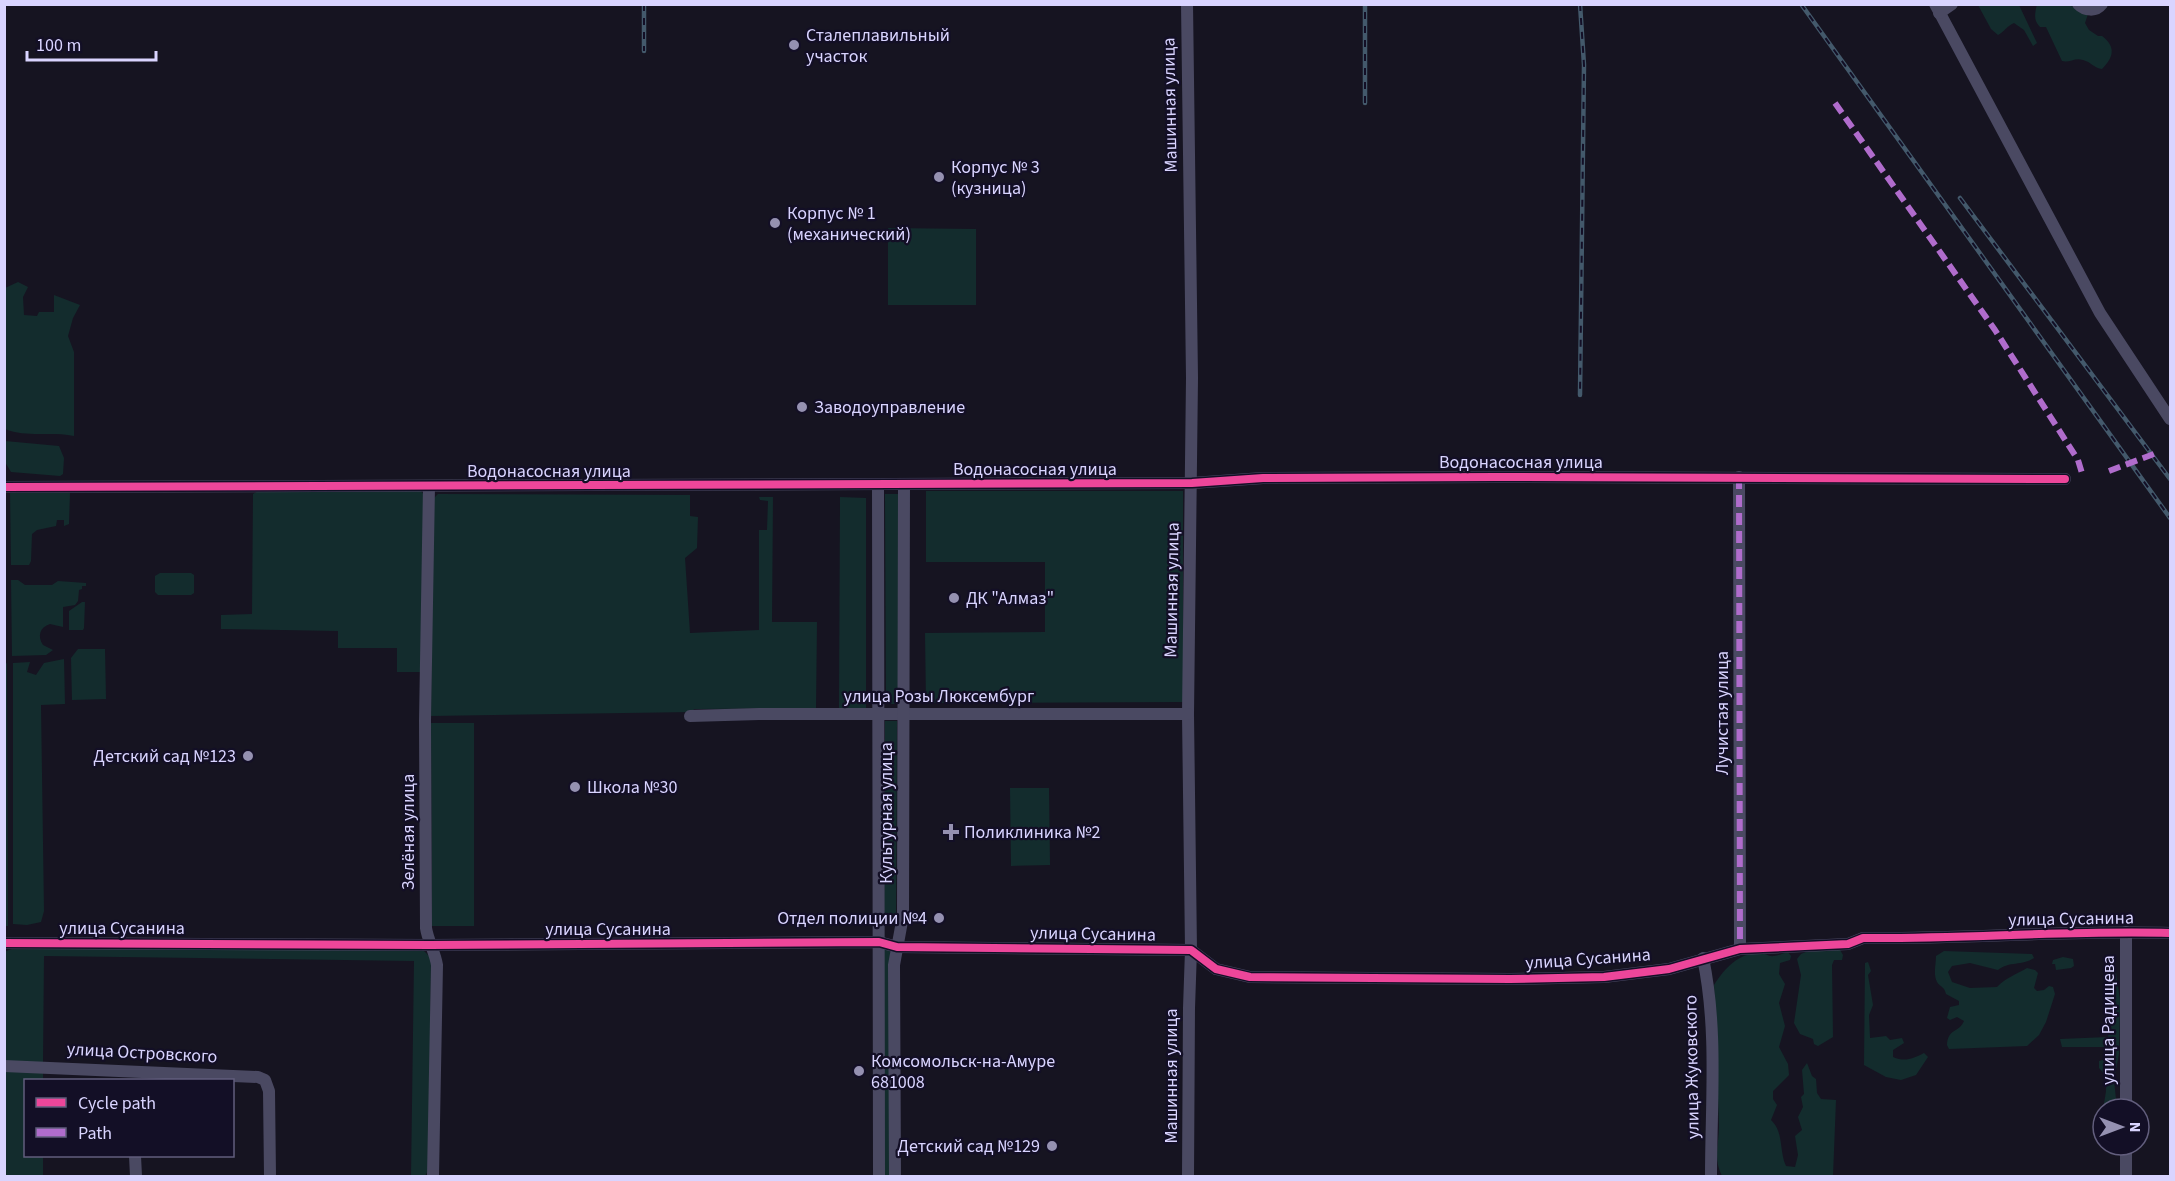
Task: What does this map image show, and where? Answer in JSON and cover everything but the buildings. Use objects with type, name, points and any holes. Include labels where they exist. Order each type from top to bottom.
[{"type":"street","name":"Машинная улица","points":[[1187,4],[1192,483],[1188,714],[1191,950],[1188,1176]]},
{"type":"street","points":[[1952,4],[1937,9],[2100,313],[2170,419]]},
{"type":"street","points":[[2078,4],[2082,8],[2091,10],[2102,4]]},
{"type":"street","name":"Лучистая улица","points":[[1739,477],[1740,949]]},
{"type":"street","name":"Водонасосная улица","points":[[4,487],[1192,483],[1274,478],[2065,479]]},
{"type":"street","name":"Культурная улица","points":[[878,484],[879,1176]]},
{"type":"street","name":"Культурная улица","points":[[895,1176],[894,964],[903,916],[904,484]]},
{"type":"street","name":"Зелёная улица","points":[[429,486],[425,721],[426,928],[437,964],[433,1176]]},
{"type":"street","name":"улица Розы Люксембург","points":[[690,716],[1188,714]]},
{"type":"street","name":"улица Радищева","points":[[2126,1097],[2127,932]]},
{"type":"street","name":"улица Сусанина","points":[[4,943],[430,945],[879,942],[897,947],[1191,950],[1216,969],[1250,977],[1510,979],[1605,977],[1669,969],[1740,949],[1848,944],[1863,938],[2170,933]]},
{"type":"street","name":"улица Жуковского","points":[[1703,958],[1710,989],[1713,1079],[1711,1176]]},
{"type":"street","name":"улица Островского","points":[[4,1066],[133,1076],[258,1077],[265,1080],[269,1091],[270,1176]]},
{"type":"street","points":[[135,1157],[136,1176]]},
{"type":"street","points":[[2126,1157],[2126,1176]]},
{"type":"green space","points":[[2037,4],[2069,5],[2088,14],[2085,23],[2089,30],[2102,36],[2110,44],[2111,56],[2102,69],[2080,59],[2062,61],[2046,27],[2040,27],[2036,22]]},
{"type":"green space","points":[[1978,5],[2019,5],[2037,43],[2033,46],[2024,30],[2014,23],[1998,35],[1991,29]]},
{"type":"green space","points":[[888,228],[976,229],[976,305],[888,305]]},
{"type":"green space","points":[[18,282],[28,287],[23,297],[24,315],[37,316],[39,312],[54,312],[54,295],[80,305],[73,318],[68,336],[74,352],[74,436],[22,433],[5,429],[5,288]]},
{"type":"green space","points":[[5,441],[59,446],[64,458],[63,474],[60,476],[11,472],[5,462]]},
{"type":"green space","points":[[260,490],[421,491],[426,498],[422,672],[397,672],[397,648],[338,648],[338,631],[221,629],[221,615],[252,614],[253,494]]},
{"type":"green space","points":[[10,491],[70,493],[69,524],[64,526],[64,520],[57,520],[56,526],[37,530],[32,534],[29,565],[11,565]]},
{"type":"green space","points":[[926,491],[1183,491],[1183,702],[926,703],[925,633],[1045,632],[1045,562],[926,562]]},
{"type":"green space","points":[[438,494],[690,495],[690,516],[698,517],[697,548],[685,558],[690,633],[759,630],[759,530],[767,530],[768,501],[760,500],[759,497],[773,497],[772,622],[817,622],[816,708],[431,716],[433,499]]},
{"type":"green space","points":[[885,494],[898,494],[898,704],[886,704]]},
{"type":"green space","points":[[840,497],[866,498],[866,709],[839,709]]},
{"type":"green space","points":[[160,573],[191,573],[194,575],[194,593],[191,595],[158,595],[155,592],[155,576]]},
{"type":"green space","points":[[11,580],[18,580],[25,585],[52,585],[58,581],[86,583],[86,586],[82,586],[79,590],[78,601],[75,605],[63,607],[63,627],[50,624],[42,630],[40,638],[43,645],[53,650],[46,655],[12,656]]},
{"type":"green space","points":[[85,602],[84,628],[83,630],[69,630],[69,611]]},
{"type":"green space","points":[[78,649],[105,649],[106,699],[72,700],[71,658]]},
{"type":"green space","points":[[64,659],[65,704],[41,705],[44,911],[41,922],[27,925],[13,924],[13,663],[30,662],[27,672],[36,675],[44,663]]},
{"type":"green space","points":[[7,663],[8,926],[5,926],[4,665]]},
{"type":"green space","points":[[885,721],[897,721],[896,923],[884,923]]},
{"type":"green space","points":[[431,723],[474,723],[474,926],[432,926]]},
{"type":"green space","points":[[1010,788],[1049,788],[1050,865],[1011,866]]},
{"type":"green space","points":[[14,948],[423,950],[431,958],[429,1169],[425,1176],[411,1176],[414,961],[44,956],[43,1063],[4,1061],[4,952]]},
{"type":"green space","points":[[883,949],[890,949],[890,1176],[882,1176]]},
{"type":"green space","points":[[1810,950],[1840,950],[1843,955],[1842,960],[1834,960],[1832,965],[1833,1037],[1818,1046],[1814,1044],[1813,1039],[1800,1034],[1794,1023],[1801,975],[1797,959],[1801,954]]},
{"type":"green space","points":[[1944,951],[2032,954],[2034,958],[2007,965],[1998,970],[1970,963],[1952,966],[1948,972],[1952,982],[1970,988],[1997,987],[2027,968],[2035,970],[2038,973],[2034,988],[2037,991],[2049,986],[2053,987],[2055,994],[2039,1035],[2027,1046],[1949,1049],[1947,1045],[1949,1036],[1964,1021],[1957,1017],[1950,1020],[1947,1018],[1950,1007],[1959,1005],[1959,1001],[1946,994],[1936,979],[1936,956]]},
{"type":"green space","points":[[1788,952],[1791,956],[1790,960],[1780,963],[1779,974],[1785,984],[1779,1003],[1785,1026],[1779,1047],[1788,1064],[1789,1075],[1773,1091],[1773,1099],[1777,1105],[1771,1120],[1780,1136],[1786,1166],[1795,1167],[1798,1155],[1795,1136],[1802,1130],[1798,1117],[1803,1107],[1802,1070],[1807,1063],[1812,1076],[1816,1079],[1817,1093],[1821,1099],[1836,1100],[1833,1176],[1722,1176],[1717,1157],[1719,1126],[1714,985],[1728,967],[1745,956],[1760,953],[1777,956]]},
{"type":"green space","points":[[2063,957],[2073,959],[2074,966],[2056,970],[2055,964],[2052,964],[2053,960]]},
{"type":"green space","points":[[1868,962],[1871,971],[1868,975],[1873,1005],[1869,1015],[1870,1038],[1886,1036],[1890,1040],[1902,1038],[1904,1043],[1893,1050],[1893,1057],[1897,1059],[1908,1059],[1924,1053],[1928,1057],[1916,1075],[1901,1080],[1886,1077],[1864,1065],[1865,963]]},
{"type":"green space","points":[[2116,972],[2120,1000],[2119,1054],[2114,1080],[2116,1097],[2105,1097],[2105,1077],[2099,1068],[2099,1061],[2106,1059],[2110,1051],[2107,1047],[2062,1047],[2060,1039],[2108,1037],[2109,974]]},
{"type":"green space","points":[[5,1069],[43,1069],[43,1079],[24,1079],[24,1157],[43,1157],[43,1176],[5,1176]]},
{"type":"railway","points":[[644,4],[644,51]]},
{"type":"railway","points":[[1365,4],[1365,103]]},
{"type":"railway","points":[[1580,4],[1584,65],[1580,395]]},
{"type":"railway","points":[[1801,4],[2170,518]]},
{"type":"railway","points":[[1960,198],[2170,479]]},
{"type":"marked path","points":[[1835,103],[1995,330],[2078,460],[2082,473]]},
{"type":"marked path","points":[[2109,471],[2159,452]]},
{"type":"marked path","points":[[1739,477],[1740,949]]},
{"type":"cycle path","points":[[4,487],[1192,483],[1263,478],[1495,477],[2065,479]]},
{"type":"cycle path","points":[[4,943],[430,945],[879,942],[897,947],[1191,950],[1216,969],[1250,977],[1510,979],[1604,977],[1669,969],[1740,949],[1848,944],[1863,938],[2170,933]]},
{"type":"place","name":"Сталеплавильный участок","points":[[794,45]]},
{"type":"place","name":"Корпус № 3 (кузница)","points":[[939,177]]},
{"type":"place","name":"Корпус № 1 (механический)","points":[[775,223]]},
{"type":"place","name":"Заводоуправление","points":[[802,407]]},
{"type":"place","name":"ДК \"Алмаз\"","points":[[954,598]]},
{"type":"place","name":"Детский сад №123","points":[[248,756]]},
{"type":"place","name":"Школа №30","points":[[575,787]]},
{"type":"place","name":"Поликлиника №2","points":[[951,832]]},
{"type":"place","name":"Отдел полиции №4","points":[[939,918]]},
{"type":"place","name":"Комсомольск-на-Амуре 681008","points":[[859,1071]]},
{"type":"place","name":"Детский сад №129","points":[[1052,1146]]}]
